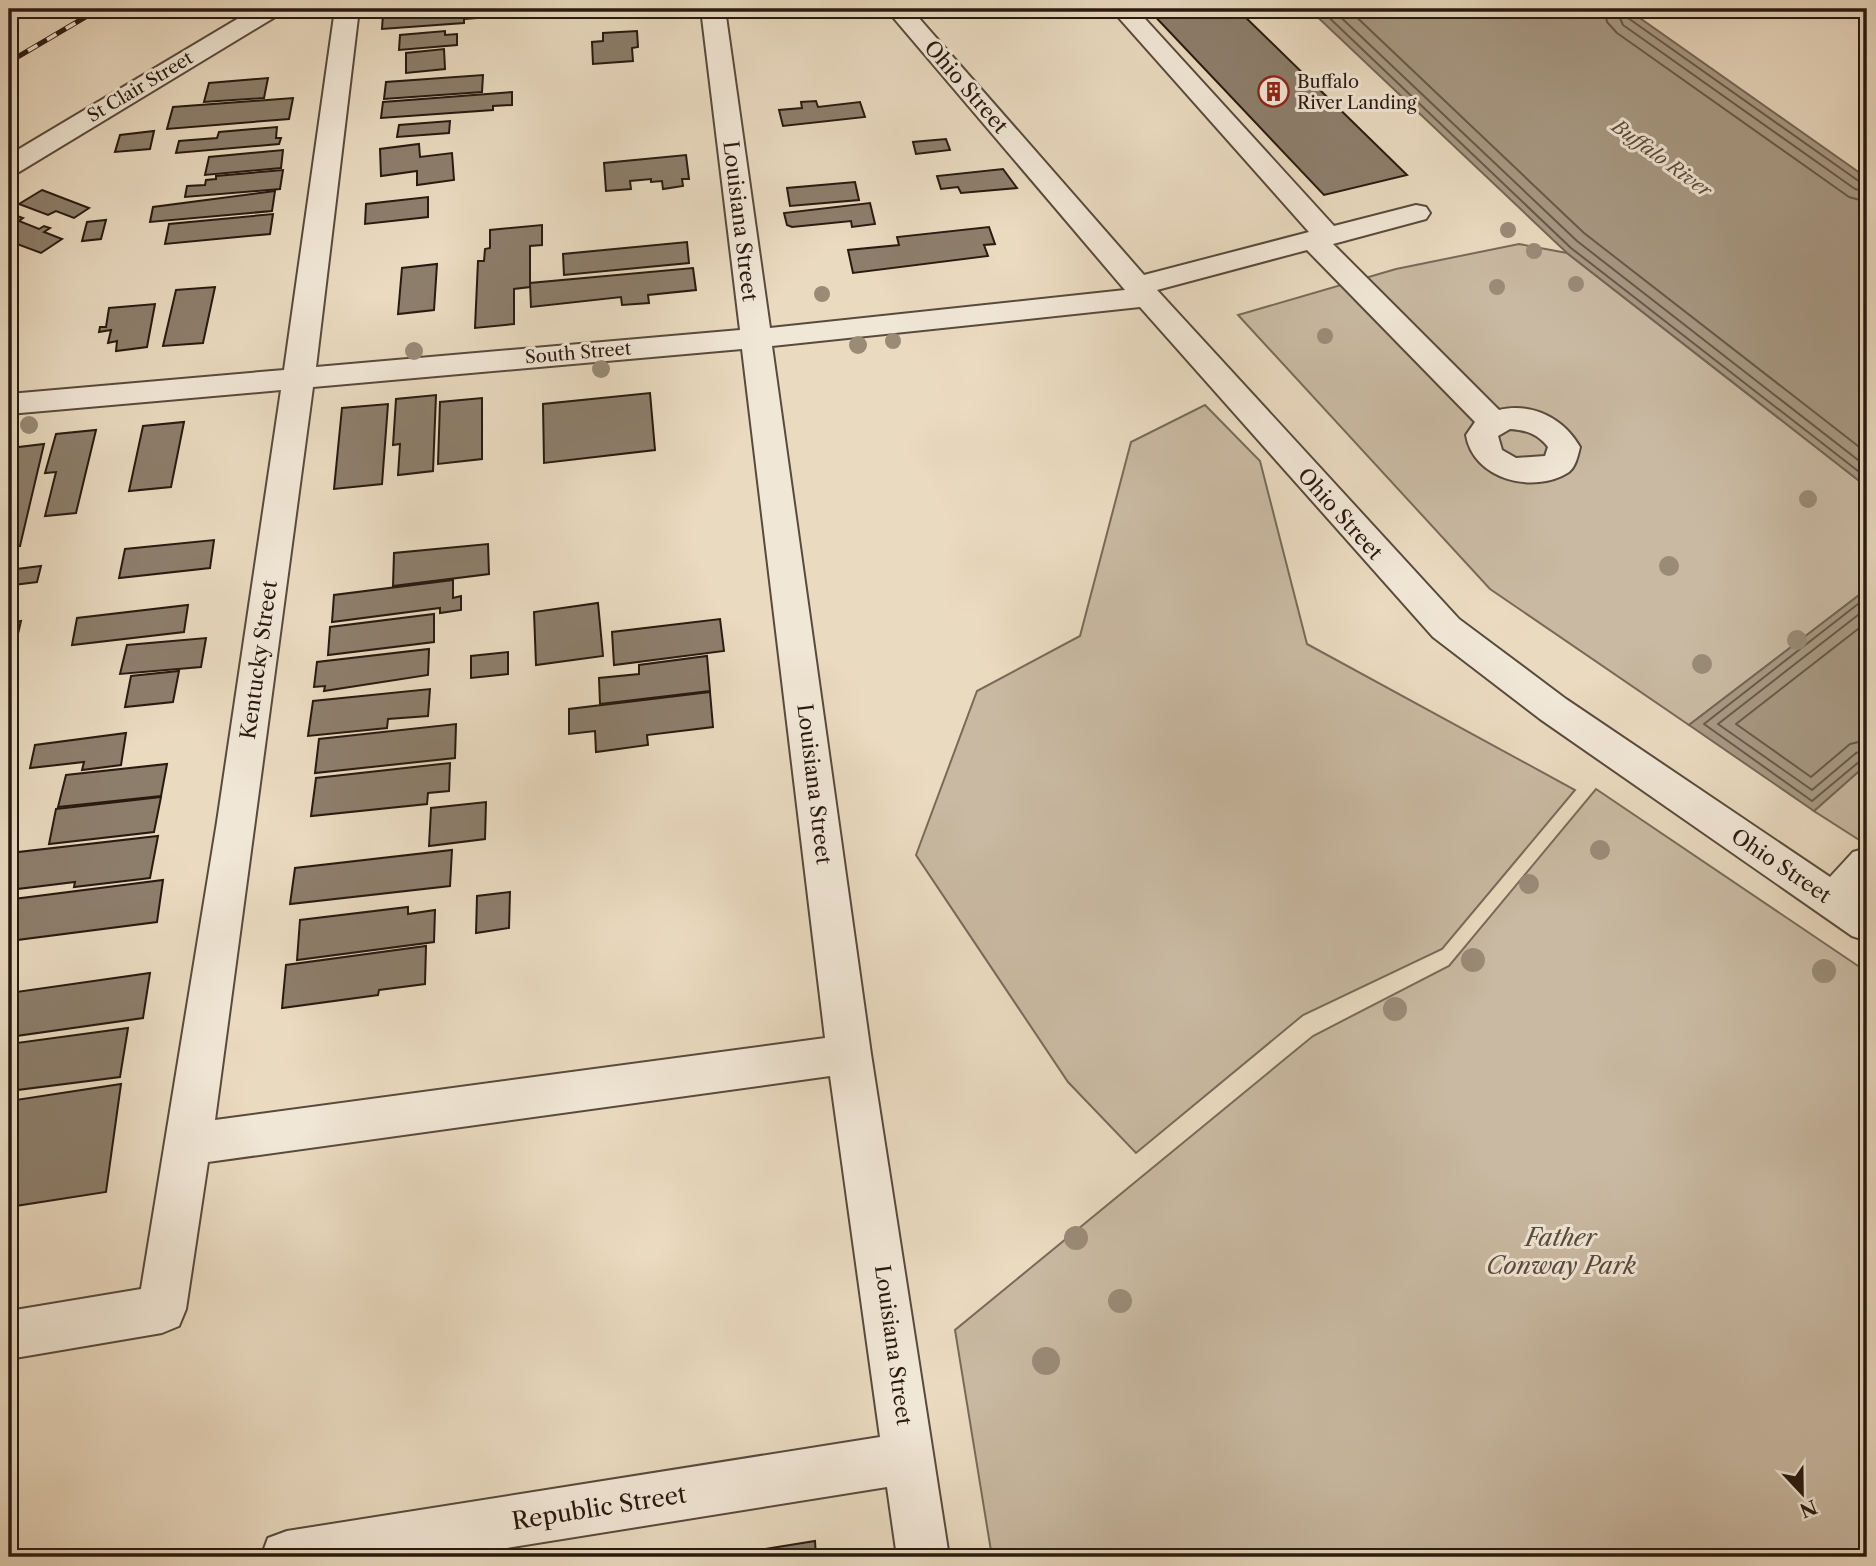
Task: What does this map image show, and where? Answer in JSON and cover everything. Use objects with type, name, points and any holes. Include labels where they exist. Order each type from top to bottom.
[{"type":"street","name":"St Clair Street","points":[[9,166],[271,9]]},
{"type":"street","name":"Kentucky Street","points":[[9,1335],[162,1309],[189,1144],[300,376],[347,9]]},
{"type":"street","name":"Louisiana Street","points":[[713,9],[849,1054],[923,1557]]},
{"type":"street","name":"Ohio Street","points":[[898,9],[1142,292],[1413,596],[1446,628],[1553,709],[1867,925]]},
{"type":"street","points":[[1123,9],[1320,238],[1494,423]]},
{"type":"street","name":"South Street","points":[[9,404],[300,376],[755,338],[1142,292],[1320,238],[1416,213]]},
{"type":"street","points":[[1833,901],[1867,864]]},
{"type":"street","points":[[189,1144],[849,1054]]},
{"type":"street","name":"Republic Street","points":[[287,1557],[910,1458]]},
{"type":"green space","points":[[1519,244],[1567,253],[1867,487],[1867,589],[1689,725],[1490,589],[1238,315],[1396,269]]},
{"type":"green space","points":[[1205,405],[1260,461],[1307,644],[1575,790],[1442,949],[1303,1015],[1136,1153],[1068,1082],[916,855],[977,691],[1080,636],[1131,442]]},
{"type":"green space","points":[[1867,764],[1867,845],[1814,811]]},
{"type":"green space","name":"Father Conway Park","points":[[1596,789],[1867,972],[1867,1557],[992,1557],[955,1330],[1313,1036],[1449,966]]},
{"type":"water","name":"Buffalo River","points":[[1309,9],[1627,9],[1867,178],[1867,487],[1567,253]]},
{"type":"water","points":[[1867,589],[1867,764],[1814,811],[1689,725]]},
{"type":"building","points":[[476,9],[476,18],[464,19],[464,23],[382,29],[383,14]]},
{"type":"building","name":"Buffalo River Landing","points":[[1148,9],[1237,9],[1407,175],[1324,195]]},
{"type":"building","points":[[445,31],[445,35],[457,34],[457,45],[399,50],[400,35]]},
{"type":"building","points":[[637,31],[638,47],[632,48],[633,61],[593,64],[592,42],[603,41],[603,33]]},
{"type":"building","points":[[444,49],[445,69],[406,73],[406,53]]},
{"type":"building","points":[[483,75],[482,92],[384,99],[386,82]]},
{"type":"building","points":[[268,78],[264,98],[204,102],[209,83]]},
{"type":"building","points":[[512,92],[512,105],[493,106],[493,110],[381,118],[383,102]]},
{"type":"building","points":[[293,98],[289,119],[167,129],[173,107]]},
{"type":"building","points":[[816,101],[818,107],[860,102],[865,117],[783,126],[779,110],[802,108],[801,102]]},
{"type":"building","points":[[450,121],[449,133],[397,137],[399,125]]},
{"type":"building","points":[[277,127],[276,138],[281,138],[279,144],[176,153],[179,141],[217,138],[219,132]]},
{"type":"building","points":[[154,131],[150,149],[115,152],[120,135]]},
{"type":"building","points":[[946,139],[950,150],[916,154],[913,142]]},
{"type":"building","points":[[419,144],[420,157],[452,153],[454,180],[417,185],[417,171],[381,176],[380,149]]},
{"type":"building","points":[[283,150],[281,168],[205,175],[209,157]]},
{"type":"building","points":[[686,155],[689,179],[682,179],[683,186],[663,189],[662,181],[651,182],[651,179],[630,181],[631,189],[606,191],[604,163]]},
{"type":"building","points":[[1003,169],[1017,188],[961,193],[958,187],[941,189],[937,176]]},
{"type":"building","points":[[283,170],[280,189],[185,197],[187,186],[205,185],[206,180],[216,179],[216,176]]},
{"type":"building","points":[[855,182],[859,200],[790,206],[787,188]]},
{"type":"building","points":[[42,190],[89,208],[74,218],[56,211],[48,215],[19,204]]},
{"type":"building","points":[[275,191],[272,211],[150,222],[153,207]]},
{"type":"building","points":[[428,197],[428,217],[365,224],[366,204]]},
{"type":"building","points":[[870,203],[875,224],[852,227],[851,221],[792,227],[787,225],[784,213]]},
{"type":"building","points":[[9,213],[23,218],[19,221],[39,229],[44,226],[50,228],[44,232],[62,239],[41,253],[9,241]]},
{"type":"building","points":[[273,214],[270,234],[165,244],[169,224]]},
{"type":"building","points":[[106,220],[101,239],[82,241],[87,222]]},
{"type":"building","points":[[542,225],[542,245],[530,246],[530,287],[514,289],[514,324],[475,328],[478,261],[484,261],[485,249],[490,248],[490,230]]},
{"type":"building","points":[[989,227],[995,244],[984,245],[988,256],[853,273],[848,250],[899,245],[897,237]]},
{"type":"building","points":[[687,242],[689,263],[564,275],[563,254]]},
{"type":"building","points":[[437,264],[434,310],[398,314],[402,268]]},
{"type":"building","points":[[693,268],[696,290],[648,295],[649,303],[622,305],[621,297],[531,307],[530,283]]},
{"type":"building","points":[[215,287],[203,343],[163,346],[176,290]]},
{"type":"building","points":[[155,304],[147,347],[116,351],[117,341],[108,343],[111,330],[99,332],[100,327],[106,327],[109,308]]},
{"type":"building","points":[[650,393],[655,450],[544,463],[543,404]]},
{"type":"building","points":[[436,395],[433,471],[398,475],[400,444],[393,445],[396,399]]},
{"type":"building","points":[[482,398],[482,459],[438,464],[440,402]]},
{"type":"building","points":[[388,404],[382,484],[334,489],[342,408]]},
{"type":"building","points":[[184,422],[171,487],[129,491],[143,426]]},
{"type":"building","points":[[96,430],[76,513],[45,516],[56,472],[45,473],[56,434]]},
{"type":"building","points":[[44,444],[20,546],[9,547],[11,448]]},
{"type":"building","points":[[214,540],[210,568],[119,578],[125,549]]},
{"type":"building","points":[[488,544],[489,574],[393,586],[394,553]]},
{"type":"building","points":[[41,566],[37,582],[13,585],[17,569]]},
{"type":"building","points":[[453,580],[453,598],[461,596],[461,610],[440,613],[440,608],[332,622],[334,595]]},
{"type":"building","points":[[598,603],[603,656],[536,665],[534,612]]},
{"type":"building","points":[[188,605],[184,632],[72,645],[77,618]]},
{"type":"building","points":[[434,614],[434,642],[328,655],[330,627]]},
{"type":"building","points":[[720,619],[724,651],[614,665],[612,632]]},
{"type":"building","points":[[21,621],[12,659],[9,659],[9,623]]},
{"type":"building","points":[[206,638],[201,667],[120,674],[127,645]]},
{"type":"building","points":[[429,649],[428,675],[324,691],[325,686],[314,687],[317,662]]},
{"type":"building","points":[[508,652],[508,674],[471,678],[471,656]]},
{"type":"building","points":[[707,656],[710,691],[600,704],[599,678],[639,674],[639,665]]},
{"type":"building","points":[[179,671],[173,702],[125,707],[131,676]]},
{"type":"building","points":[[430,689],[428,716],[388,719],[387,728],[308,736],[313,701]]},
{"type":"building","points":[[710,692],[713,727],[647,735],[648,745],[596,752],[595,731],[569,734],[569,709]]},
{"type":"building","points":[[456,724],[455,758],[315,773],[319,739]]},
{"type":"building","points":[[126,733],[121,765],[82,770],[84,762],[30,768],[35,745]]},
{"type":"building","points":[[450,763],[449,791],[428,793],[427,804],[311,816],[316,778]]},
{"type":"building","points":[[167,764],[161,796],[58,807],[66,775]]},
{"type":"building","points":[[161,797],[154,832],[49,844],[56,809]]},
{"type":"building","points":[[486,802],[485,839],[429,846],[431,808]]},
{"type":"building","points":[[158,836],[150,878],[74,887],[75,882],[9,890],[10,853]]},
{"type":"building","points":[[452,850],[450,886],[290,904],[295,868]]},
{"type":"building","points":[[163,880],[157,922],[9,941],[9,914],[14,899]]},
{"type":"building","points":[[510,892],[509,928],[476,933],[477,896]]},
{"type":"building","points":[[408,907],[408,914],[435,910],[434,942],[297,960],[300,920]]},
{"type":"building","points":[[426,946],[425,984],[379,990],[378,995],[282,1008],[286,965]]},
{"type":"building","points":[[150,973],[143,1018],[9,1037],[9,993]]},
{"type":"building","points":[[128,1028],[120,1077],[9,1091],[9,1044]]},
{"type":"building","points":[[121,1084],[106,1192],[9,1207],[9,1101]]},
{"type":"building","points":[[815,1541],[816,1557],[715,1557]]},
{"type":"railway","points":[[9,16],[21,9]]},
{"type":"railway","points":[[9,62],[99,9]]},
{"type":"place","name":"Buffalo River Landing","points":[[1274,92]]}]
